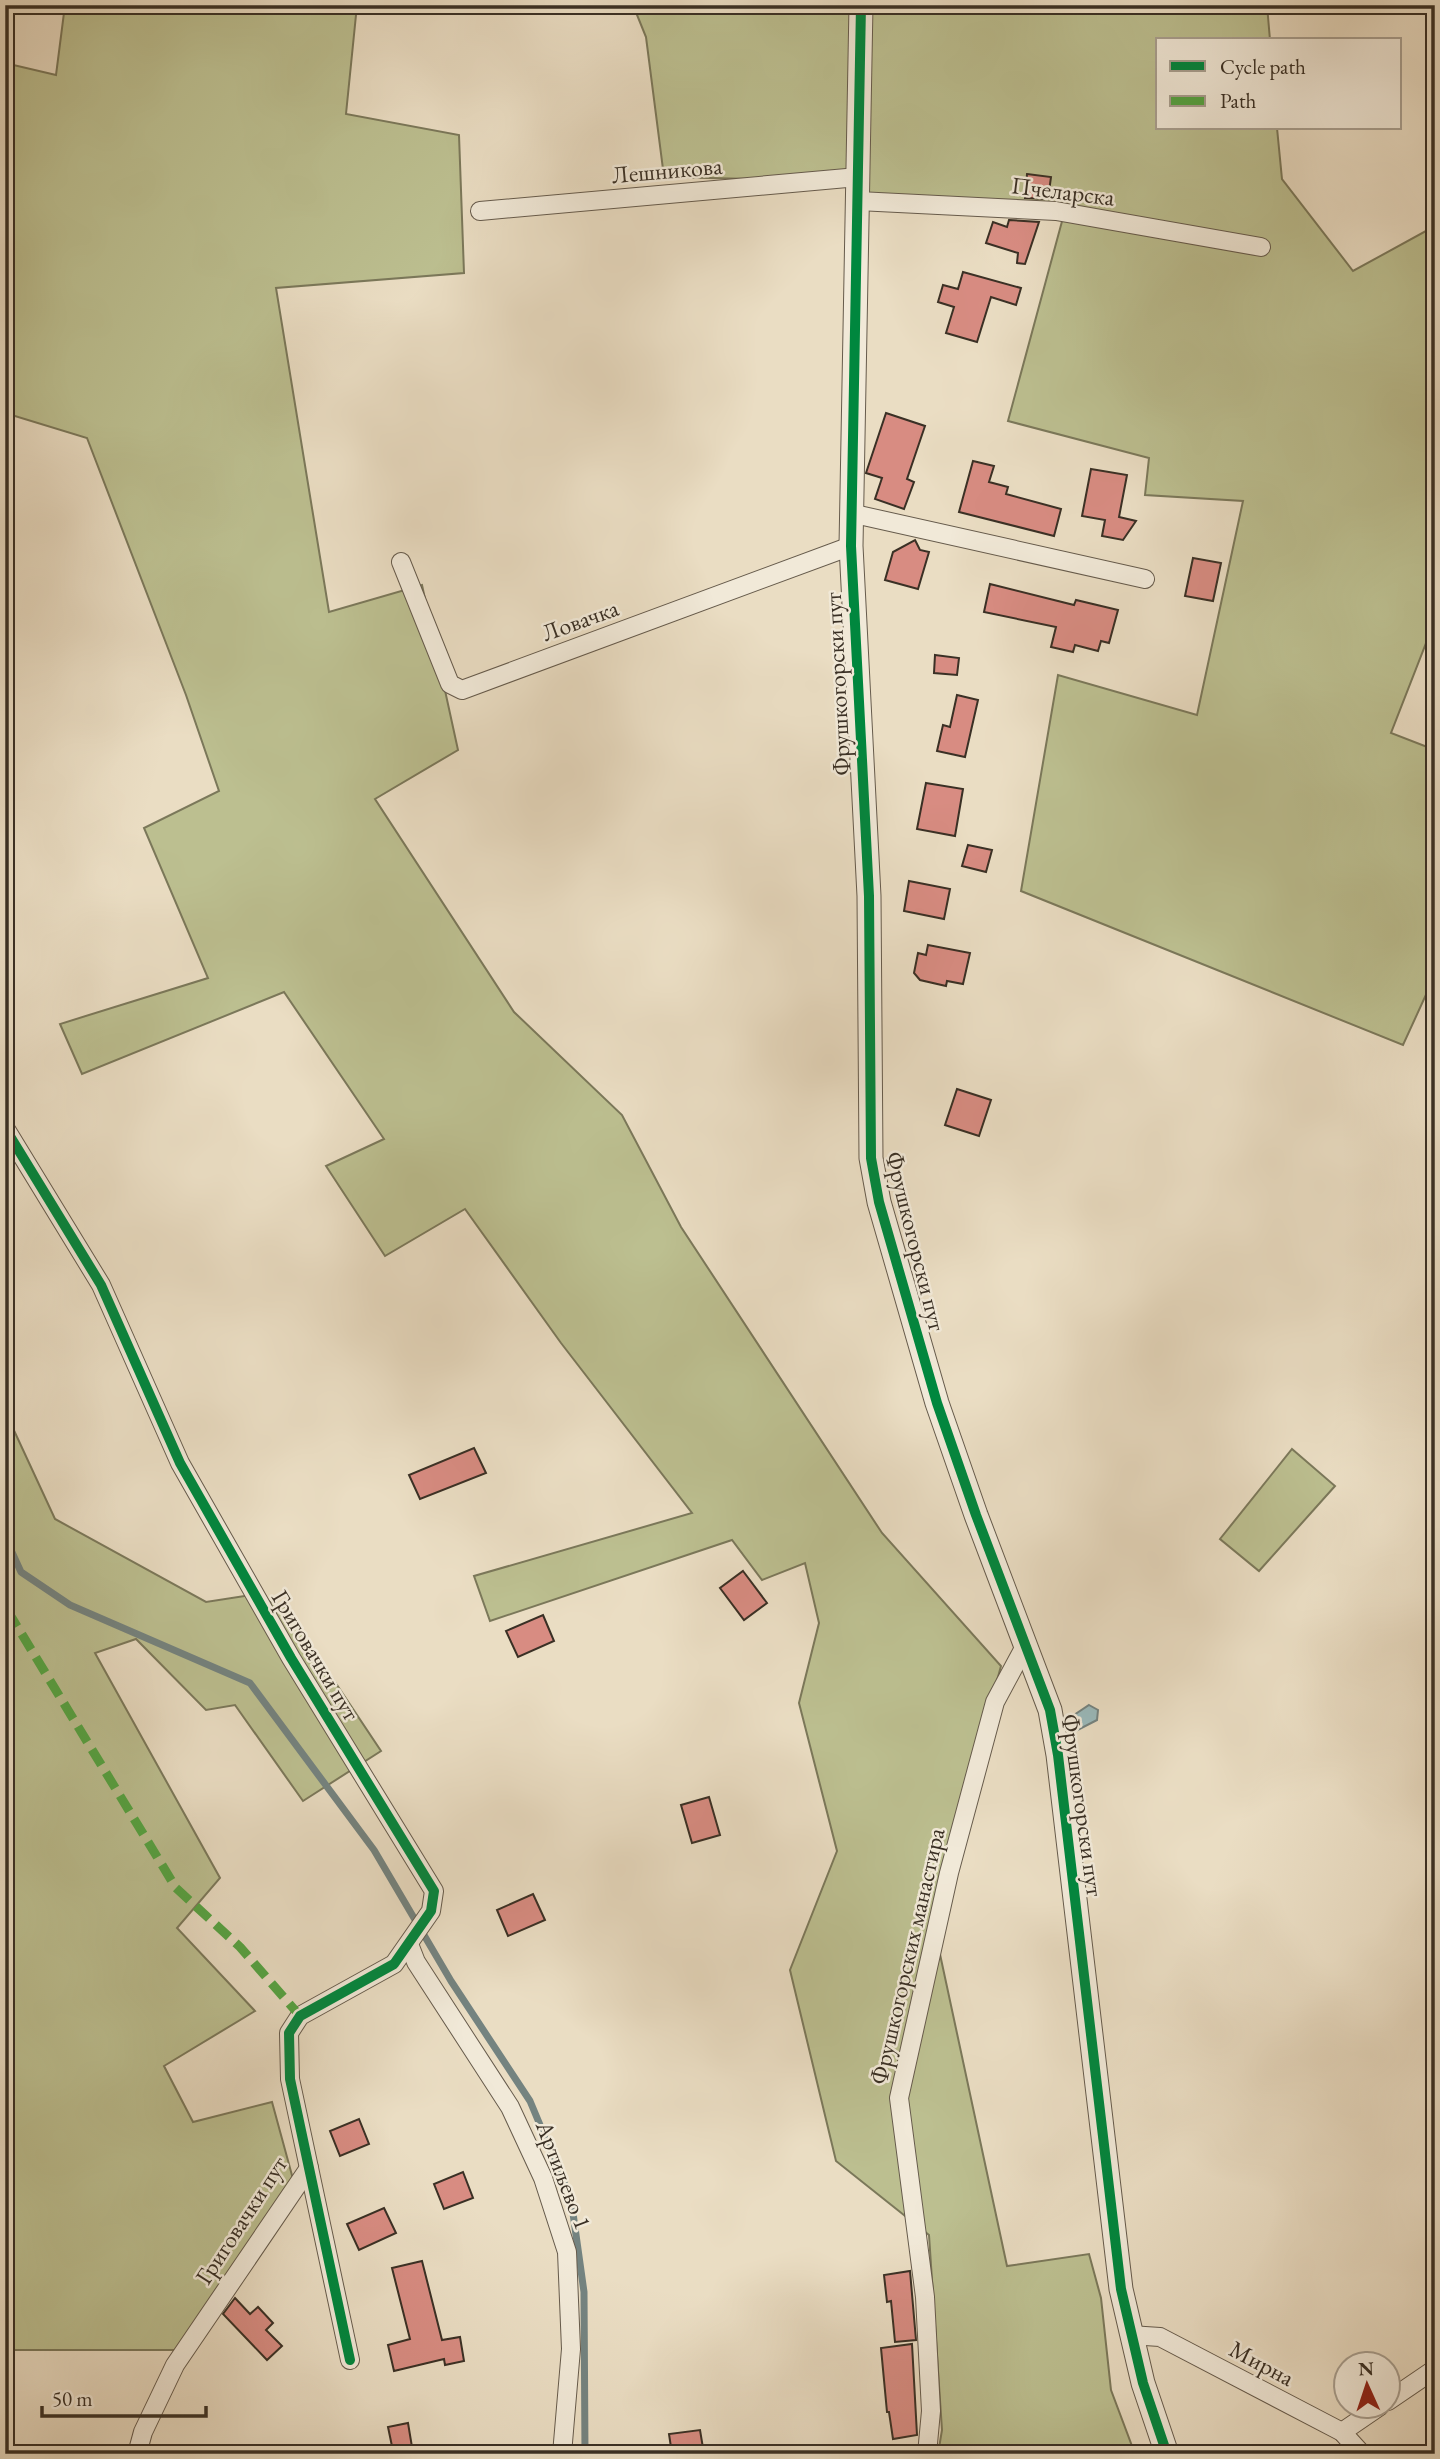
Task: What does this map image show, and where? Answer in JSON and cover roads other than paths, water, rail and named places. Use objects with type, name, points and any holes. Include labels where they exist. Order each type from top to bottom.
[{"type":"street","name":"Фрушкогорски пут","points":[[861,5],[850,513],[869,896],[871,1158],[883,1215],[937,1402],[1024,1647],[1050,1710],[1058,1755],[1111,2214],[1130,2335],[1167,2454]]},
{"type":"street","name":"Лешникова","points":[[480,211],[858,177]]},
{"type":"street","name":"Пчеларска","points":[[858,201],[1056,211],[1261,247]]},
{"type":"street","points":[[850,513],[1145,579]]},
{"type":"street","name":"Ловачка","points":[[401,562],[450,684],[462,690],[851,546]]},
{"type":"street","name":"Григовачки пут","points":[[5,1128],[101,1285],[180,1463],[291,1658],[431,1883],[434,1902],[431,1911],[394,1964],[300,2016],[289,2033],[290,2079],[309,2168],[175,2365],[143,2432],[136,2454]]},
{"type":"street","name":"Фрушкогорских манастира","points":[[927,2454],[930,2411],[925,2297],[899,2098],[950,1873],[995,1702],[1024,1647]]},
{"type":"street","name":"Артиљево 1","points":[[409,1944],[416,1962],[510,2106],[543,2178],[568,2252],[571,2348],[562,2454]]},
{"type":"street","points":[[309,2168],[350,2360]]},
{"type":"street","name":"Мирна","points":[[1130,2335],[1160,2337],[1342,2432],[1362,2454]]},
{"type":"street","points":[[1402,2391],[1435,2369]]},
{"type":"street","points":[[1342,2432],[1360,2420]]},
{"type":"water","points":[[1089,1705],[1098,1710],[1097,1720],[1072,1733],[1065,1721]]},
{"type":"waterway","points":[[5,1537],[21,1572],[70,1605],[250,1683],[374,1850],[451,1981],[530,2101],[571,2199],[584,2292],[585,2454]]}]
